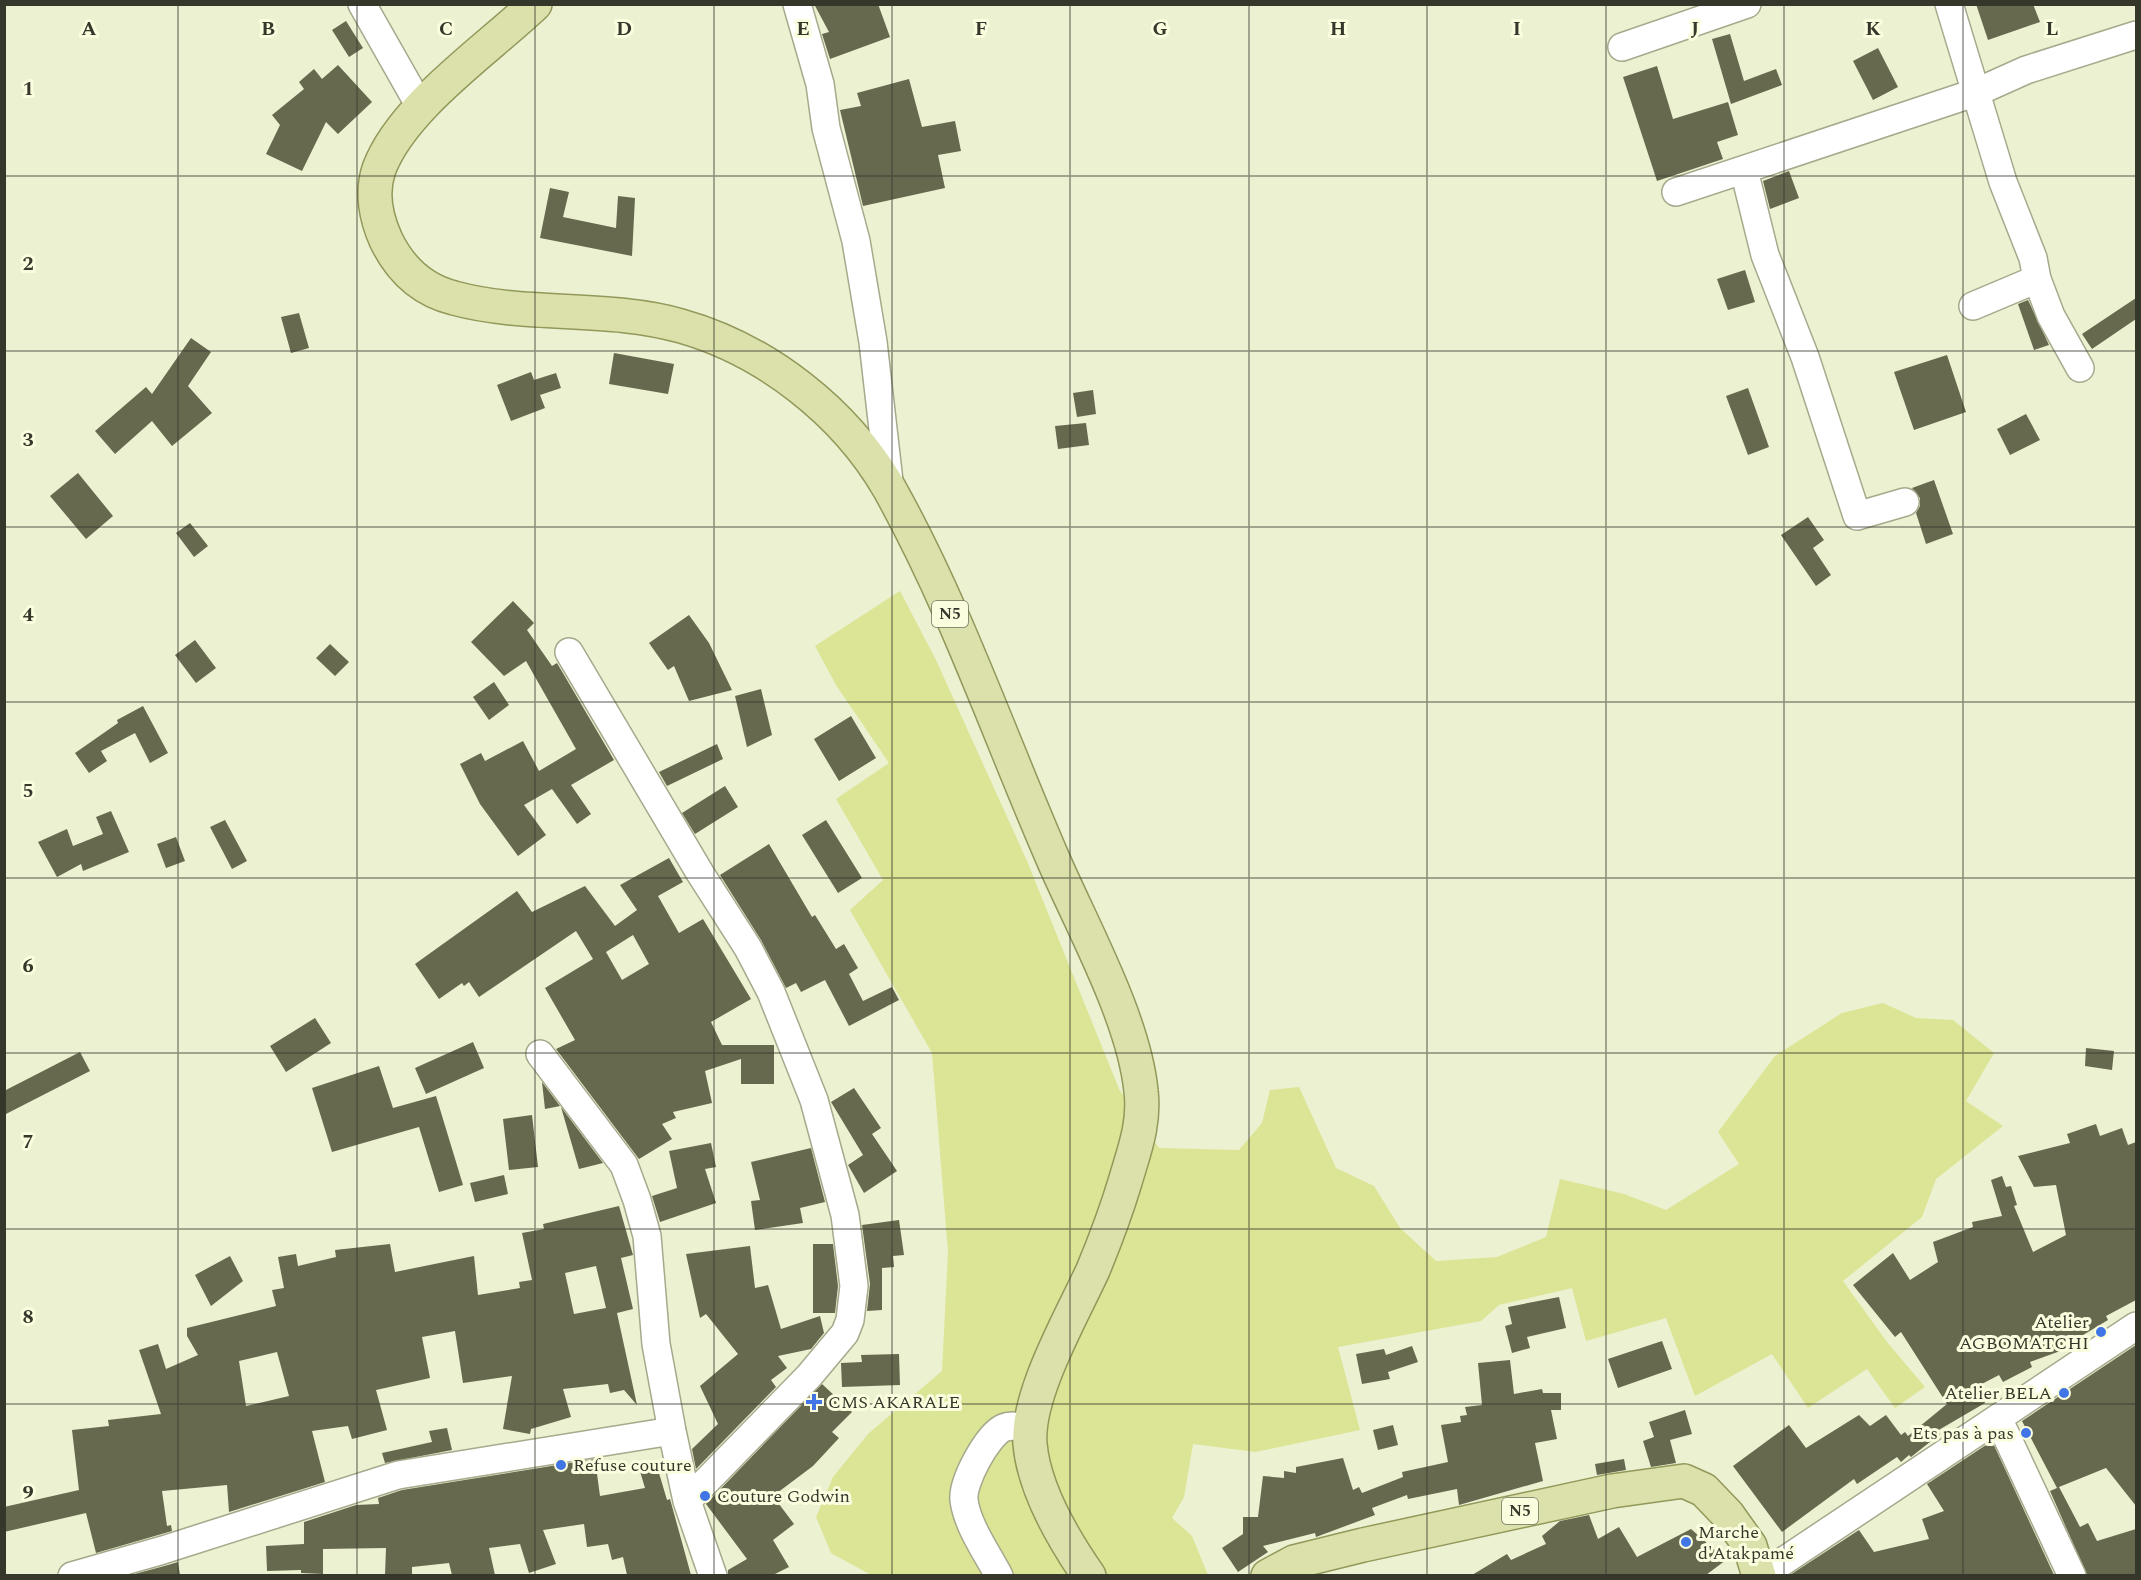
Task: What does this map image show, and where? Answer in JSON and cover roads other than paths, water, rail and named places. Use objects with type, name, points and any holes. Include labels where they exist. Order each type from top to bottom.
[{"type":"main road","name":"N5","points":[[535,4],[421,108],[394,143],[377,173],[376,219],[390,248],[417,282],[454,298],[489,305],[575,311],[680,325],[737,348],[776,371],[818,402],[845,427],[866,451],[890,491],[979,679],[1051,854],[1107,980],[1130,1041],[1141,1090],[1140,1137],[1118,1206],[1039,1391],[1030,1429],[1030,1446],[1048,1505],[1062,1535],[1089,1575]]},
{"type":"main road","name":"N5","points":[[1268,1575],[1294,1562],[1363,1545],[1612,1491],[1684,1481],[1704,1490],[1728,1515],[1764,1568]]},
{"type":"street","points":[[362,4],[421,108]]},
{"type":"street","points":[[797,4],[820,84],[826,128],[856,241],[873,342],[890,491]]},
{"type":"street","points":[[1622,47],[1747,4]]},
{"type":"street","points":[[1949,4],[2003,182],[2033,258],[2037,279],[2051,316],[2080,368]]},
{"type":"street","points":[[1676,192],[1977,92],[2026,70],[2136,35]]},
{"type":"street","points":[[1744,170],[1765,255],[1805,357],[1857,516],[1905,502]]},
{"type":"street","points":[[1973,306],[2037,279]]},
{"type":"street","points":[[569,652],[700,873],[748,948],[771,992],[814,1100],[845,1215],[854,1286],[850,1320],[844,1334],[809,1376],[687,1501]]},
{"type":"street","points":[[540,1054],[624,1165],[637,1200],[647,1236],[657,1344],[672,1431],[687,1501],[713,1575]]},
{"type":"street","points":[[1764,1568],[1998,1418],[2136,1326]]},
{"type":"street","points":[[1998,1418],[2072,1575]]},
{"type":"street","points":[[999,1575],[968,1513],[964,1499],[967,1481],[993,1436],[1002,1429],[1012,1426],[1030,1429]]},
{"type":"street","points":[[72,1575],[163,1550],[398,1474],[672,1431]]},
{"type":"place","name":"Atelier AGBOMATCHI","points":[[2101,1332]]},
{"type":"place","name":"Atelier BELA","points":[[2064,1393]]},
{"type":"place","name":"CMS AKARALE","points":[[814,1402]]},
{"type":"place","name":"Ets pas à pas","points":[[2026,1433]]},
{"type":"place","name":"Refuse couture","points":[[561,1465]]},
{"type":"place","name":"Couture Godwin","points":[[705,1496]]},
{"type":"place","name":"Marche d'Atakpamé","points":[[1686,1542]]}]
